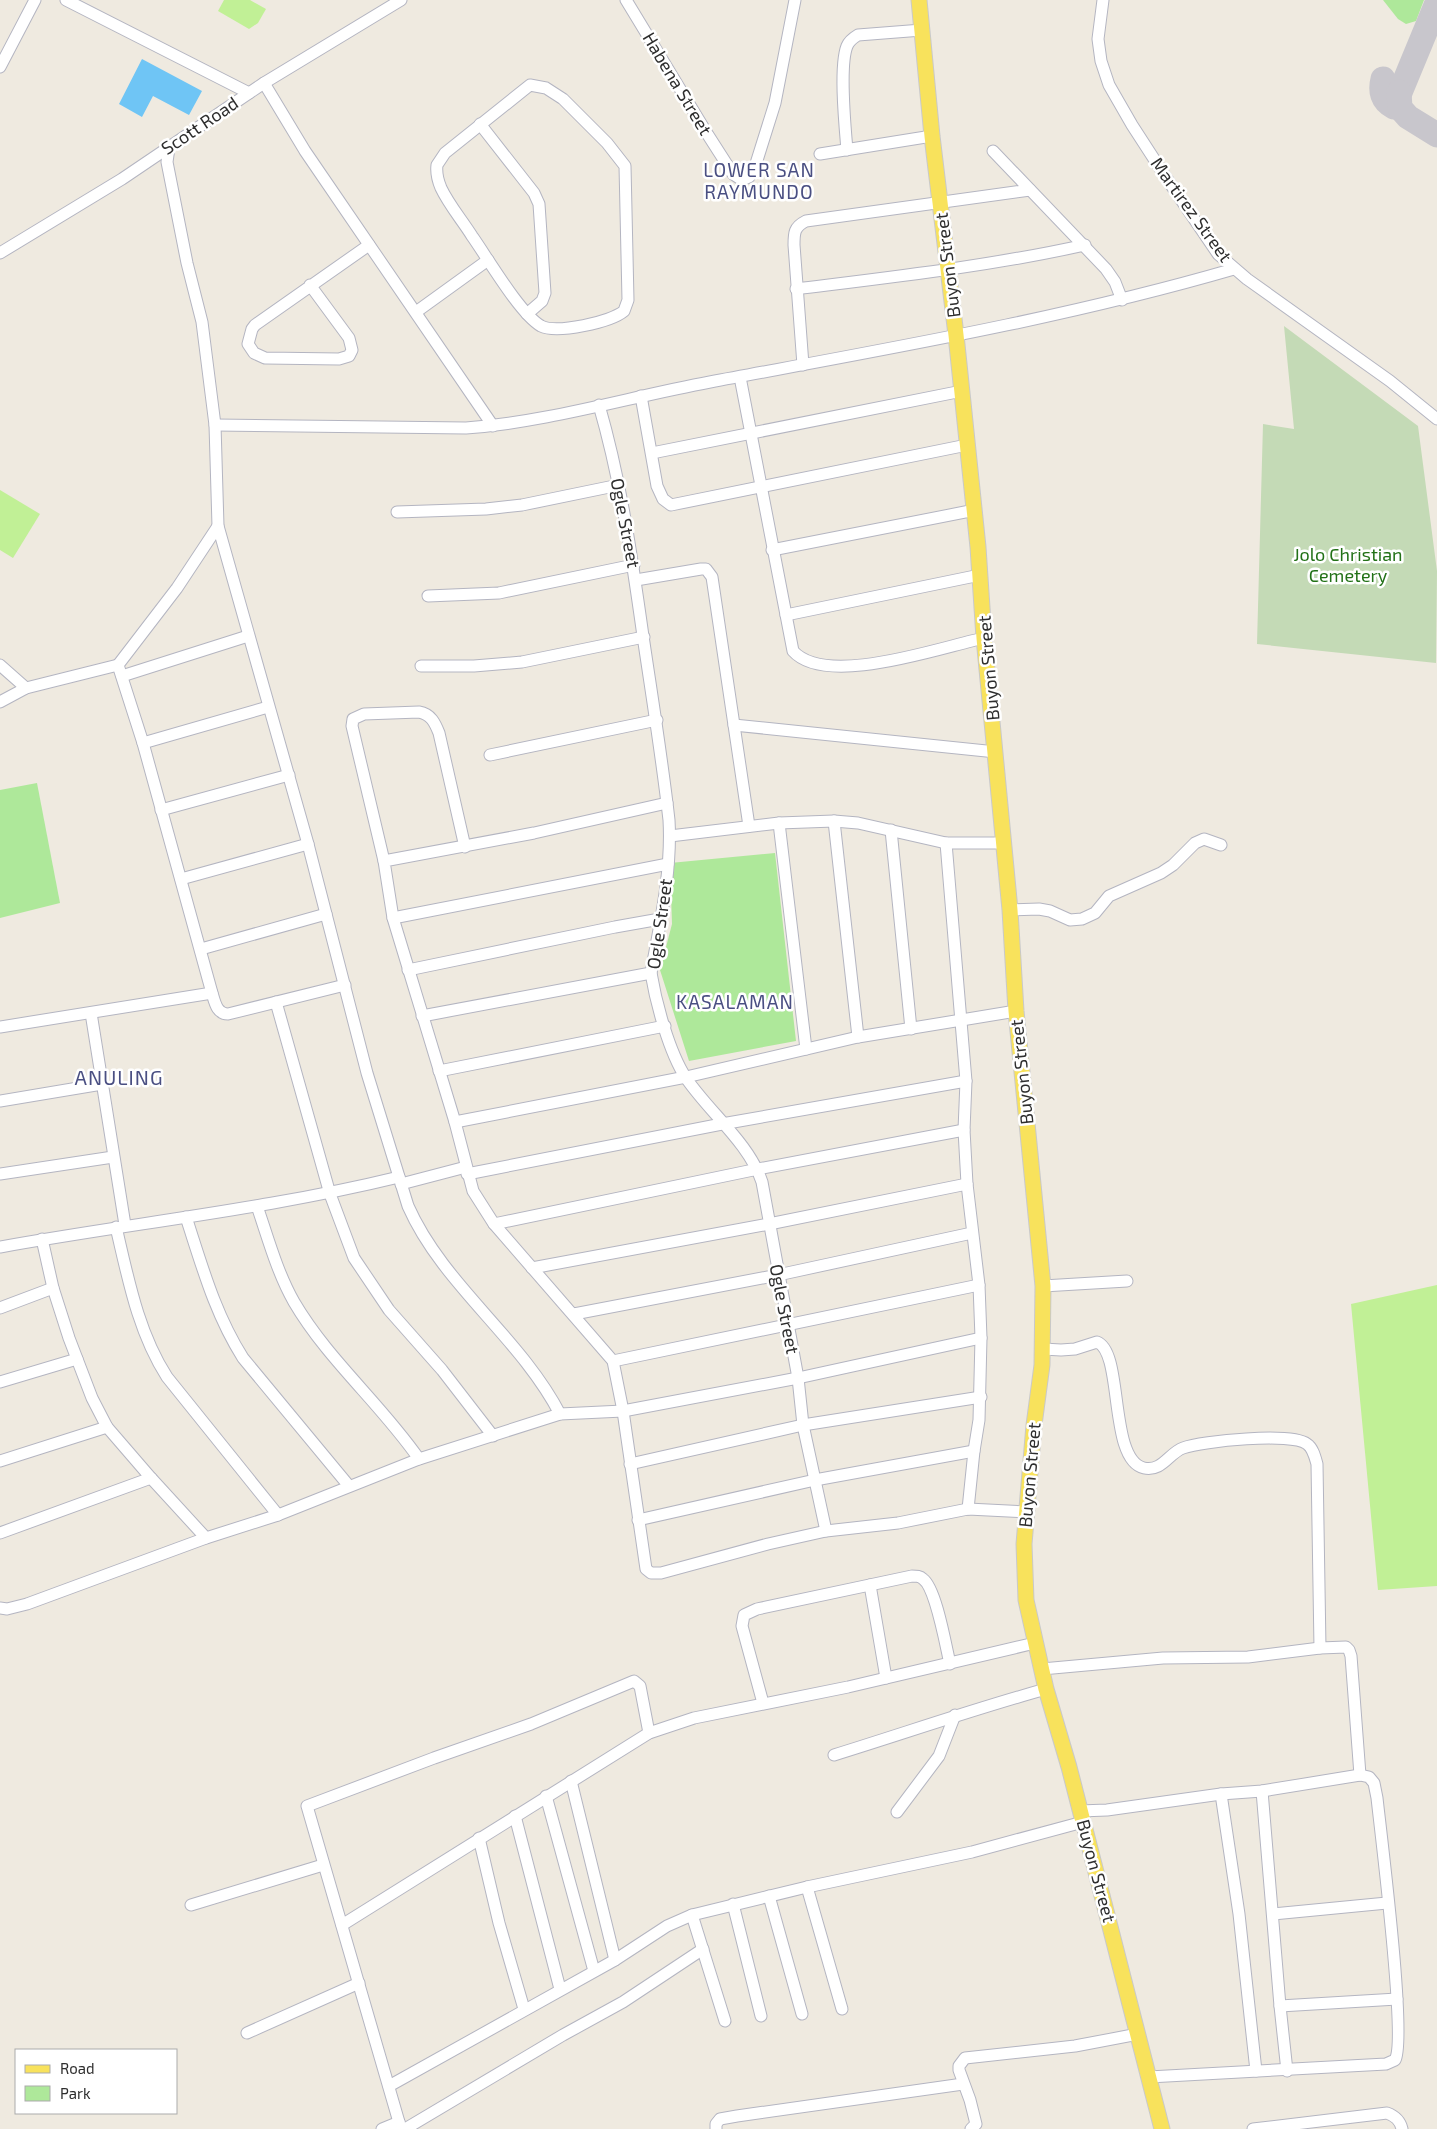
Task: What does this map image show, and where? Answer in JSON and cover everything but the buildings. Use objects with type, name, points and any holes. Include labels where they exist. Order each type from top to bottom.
[{"type":"main road","name":"Buyon Street","points":[[919,0],[932,136],[956,335],[974,510],[984,638],[1010,910],[1016,1011],[1042,1286],[1043,1349],[1034,1424],[1024,1544],[1026,1600],[1046,1689],[1162,2129]]},
{"type":"street","points":[[0,67],[35,0]]},
{"type":"street","points":[[66,0],[249,93]]},
{"type":"street","name":"Scott Road","points":[[0,253],[122,179],[249,93],[401,0]]},
{"type":"street","name":"Habena Street","points":[[626,0],[712,142],[733,174],[742,180],[749,177],[754,170],[773,110],[795,0]]},
{"type":"street","name":"Martirez Street","points":[[1103,0],[1099,26],[1099,47],[1109,84],[1132,125],[1218,254],[1234,269],[1415,400],[1437,419]]},
{"type":"street","points":[[847,150],[844,99],[845,60],[846,47],[850,40],[858,35],[922,30]]},
{"type":"street","points":[[264,84],[305,151],[493,426]]},
{"type":"street","points":[[530,85],[543,87],[563,99],[590,125],[616,153],[626,170],[628,289],[626,309],[610,319],[558,329],[542,326],[527,314],[488,260],[445,196],[436,171],[437,166],[445,153],[530,85]]},
{"type":"street","points":[[480,124],[534,193],[539,204],[545,292],[542,301],[527,314]]},
{"type":"street","points":[[820,154],[932,136]]},
{"type":"street","points":[[168,148],[167,162],[186,263],[202,322],[215,425],[218,526],[308,844],[367,1074],[400,1181],[408,1206],[424,1237],[540,1379],[560,1414]]},
{"type":"street","points":[[993,151],[1085,245],[1116,282],[1122,300]]},
{"type":"street","points":[[803,365],[796,289],[794,230],[800,224],[806,221],[1030,190]]},
{"type":"street","points":[[310,285],[349,338],[352,350],[349,356],[339,359],[265,358],[254,353],[248,344],[253,328],[310,285],[369,245]]},
{"type":"street","points":[[796,289],[1054,252],[1085,245]]},
{"type":"street","points":[[416,312],[488,260]]},
{"type":"street","points":[[215,425],[466,428],[493,426],[740,376],[853,357],[1122,300],[1234,269]]},
{"type":"street","points":[[740,376],[760,489],[793,651],[805,662],[844,667],[885,662],[984,638]]},
{"type":"street","points":[[652,453],[962,392]]},
{"type":"street","points":[[641,396],[657,486],[663,499],[671,505],[760,489],[967,445]]},
{"type":"street","name":"Ogle Street","points":[[600,405],[619,485],[634,565],[657,720],[670,836],[668,864],[651,973],[673,1052],[686,1077],[758,1169],[798,1378],[804,1425],[826,1531]]},
{"type":"street","points":[[397,512],[486,510],[522,505],[619,485]]},
{"type":"street","points":[[772,550],[974,510]]},
{"type":"street","points":[[120,671],[218,526]]},
{"type":"street","points":[[428,596],[499,593],[634,565]]},
{"type":"street","points":[[636,580],[700,569],[706,569],[712,577],[749,826]]},
{"type":"street","points":[[786,615],[980,575]]},
{"type":"street","points":[[0,702],[26,688],[120,671],[248,636]]},
{"type":"street","points":[[421,666],[474,666],[522,662],[644,637]]},
{"type":"street","points":[[0,666],[26,688]]},
{"type":"street","points":[[120,671],[143,742],[218,1009],[226,1014],[345,985]]},
{"type":"street","points":[[143,742],[268,707]]},
{"type":"street","points":[[465,847],[440,733],[434,722],[427,714],[419,712],[364,714],[353,719],[352,726],[384,862],[393,918],[455,1122],[473,1191],[494,1224],[574,1314],[613,1362],[623,1410],[645,1566],[648,1571],[655,1573],[671,1571],[768,1544],[826,1531],[898,1523],[968,1509],[1027,1512]]},
{"type":"street","points":[[490,755],[657,720]]},
{"type":"street","points":[[734,725],[996,752]]},
{"type":"street","points":[[161,810],[289,776]]},
{"type":"street","points":[[384,862],[465,847],[667,803]]},
{"type":"street","points":[[670,836],[779,823],[834,821],[858,823],[946,843],[1004,843]]},
{"type":"street","points":[[834,821],[858,1037]]},
{"type":"street","points":[[779,823],[806,1049]]},
{"type":"street","points":[[891,830],[911,1029]]},
{"type":"street","points":[[1010,910],[1050,911],[1070,920],[1082,919],[1094,913],[1109,896],[1166,870],[1195,843],[1204,840],[1221,845]]},
{"type":"street","points":[[946,843],[966,1081],[964,1130],[967,1184],[982,1338],[981,1397],[968,1509]]},
{"type":"street","points":[[181,879],[308,844]]},
{"type":"street","points":[[393,918],[668,864]]},
{"type":"street","points":[[200,949],[326,914]]},
{"type":"street","points":[[408,970],[660,919]]},
{"type":"street","points":[[422,1016],[651,973]]},
{"type":"street","points":[[0,1027],[212,993]]},
{"type":"street","points":[[276,1002],[330,1194],[354,1258],[375,1292],[442,1370],[493,1436]]},
{"type":"street","points":[[455,1122],[686,1077],[858,1037],[1016,1011]]},
{"type":"street","points":[[91,1013],[131,1293],[158,1363],[278,1515]]},
{"type":"street","points":[[440,1071],[665,1026]]},
{"type":"street","points":[[0,1247],[467,1171],[966,1081]]},
{"type":"street","points":[[0,1102],[102,1084]]},
{"type":"street","points":[[494,1224],[758,1169],[964,1130]]},
{"type":"street","points":[[0,1174],[113,1157]]},
{"type":"street","points":[[532,1268],[769,1224],[967,1184]]},
{"type":"street","points":[[257,1206],[286,1288],[303,1316],[339,1364],[406,1440],[419,1459]]},
{"type":"street","points":[[186,1217],[213,1299],[229,1336],[243,1358],[349,1486]]},
{"type":"street","points":[[574,1314],[778,1275],[972,1233]]},
{"type":"street","points":[[42,1239],[53,1288],[76,1359],[92,1398],[107,1427],[206,1538]]},
{"type":"street","points":[[1042,1286],[1127,1281]]},
{"type":"street","points":[[613,1362],[788,1327],[978,1285]]},
{"type":"street","points":[[0,1308],[53,1288]]},
{"type":"street","points":[[0,1608],[7,1609],[27,1604],[206,1538],[278,1515],[419,1459],[560,1414],[623,1410],[798,1378],[982,1338]]},
{"type":"street","points":[[1043,1349],[1061,1350],[1097,1342],[1105,1348],[1114,1381],[1123,1442],[1127,1455],[1134,1463],[1144,1468],[1157,1467],[1182,1448],[1206,1444],[1258,1438],[1282,1438],[1304,1442],[1310,1447],[1317,1464],[1320,1648]]},
{"type":"street","points":[[0,1382],[76,1359]]},
{"type":"street","points":[[630,1464],[804,1425],[981,1397]]},
{"type":"street","points":[[0,1461],[107,1427]]},
{"type":"street","points":[[638,1520],[815,1480],[974,1451]]},
{"type":"street","points":[[0,1533],[151,1478]]},
{"type":"street","points":[[763,1703],[742,1626],[744,1615],[757,1609],[912,1576],[919,1576],[930,1586],[950,1664]]},
{"type":"street","points":[[870,1585],[886,1678]]},
{"type":"street","points":[[342,1925],[649,1733],[694,1718],[950,1664],[1035,1643]]},
{"type":"street","points":[[1042,1669],[1163,1658],[1248,1657],[1320,1648],[1346,1647],[1351,1652],[1360,1774]]},
{"type":"street","points":[[402,2127],[388,2086],[306,1806],[434,1758],[482,1743],[634,1681],[640,1686],[649,1733]]},
{"type":"street","points":[[834,1755],[955,1715],[1046,1689]]},
{"type":"street","points":[[897,1812],[939,1756],[955,1715]]},
{"type":"street","points":[[388,2086],[615,1960],[667,1926],[692,1915],[807,1887],[972,1852],[1081,1817],[1116,1808],[1222,1794],[1262,1791],[1360,1774],[1366,1775],[1372,1780],[1377,1798],[1397,1999],[1398,2051],[1395,2060],[1391,2063],[1287,2071],[1149,2077]]},
{"type":"street","points":[[571,1781],[615,1960]]},
{"type":"street","points":[[1262,1791],[1287,2071]]},
{"type":"street","points":[[1222,1794],[1239,1914],[1256,2071]]},
{"type":"street","points":[[546,1796],[594,1971]]},
{"type":"street","points":[[514,1816],[560,1989]]},
{"type":"street","points":[[479,1838],[499,1922],[524,2009]]},
{"type":"street","points":[[191,1905],[323,1866]]},
{"type":"street","points":[[807,1887],[842,2009]]},
{"type":"street","points":[[769,1896],[802,2014]]},
{"type":"street","points":[[1274,1914],[1387,1903]]},
{"type":"street","points":[[733,1904],[761,2016]]},
{"type":"street","points":[[692,1915],[725,2021]]},
{"type":"street","points":[[382,2129],[402,2127],[623,2002],[703,1949]]},
{"type":"street","points":[[247,2033],[359,1983]]},
{"type":"street","points":[[1280,2006],[1397,1999]]},
{"type":"street","points":[[971,2129],[976,2124],[975,2115],[963,2084],[959,2066],[969,2057],[1075,2046],[1138,2034]]},
{"type":"street","points":[[716,2129],[717,2121],[725,2118],[963,2084]]},
{"type":"street","points":[[1253,2129],[1387,2113],[1393,2115],[1398,2120],[1402,2129]]},
{"type":"green space","points":[[224,0],[250,0],[266,9],[258,23],[249,29],[218,11]]},
{"type":"green space","points":[[1383,0],[1424,0],[1416,21],[1406,24],[1398,19]]},
{"type":"green space","name":"Jolo Christian Cemetery","points":[[1284,326],[1418,426],[1437,571],[1436,663],[1257,644],[1263,424],[1294,429]]},
{"type":"green space","points":[[0,490],[40,514],[13,558],[0,550]]},
{"type":"green space","points":[[37,783],[60,903],[0,918],[0,790]]},
{"type":"green space","points":[[775,853],[796,1041],[689,1061],[660,970],[672,924],[670,863]]},
{"type":"green space","points":[[1437,1285],[1437,1586],[1378,1590],[1351,1304]]},
{"type":"water","points":[[142,59],[202,91],[189,115],[153,96],[142,117],[119,104]]},
{"type":"taxiway","points":[[1383,79],[1384,99],[1394,107],[1437,3]]},
{"type":"taxiway","points":[[1399,92],[1400,108],[1408,117],[1437,135]]},
{"type":"district","name":"LOWER SAN RAYMUNDO","points":[[759,181]]},
{"type":"district","name":"KASALAMAN","points":[[735,1002]]},
{"type":"district","name":"ANULING","points":[[119,1078]]}]
